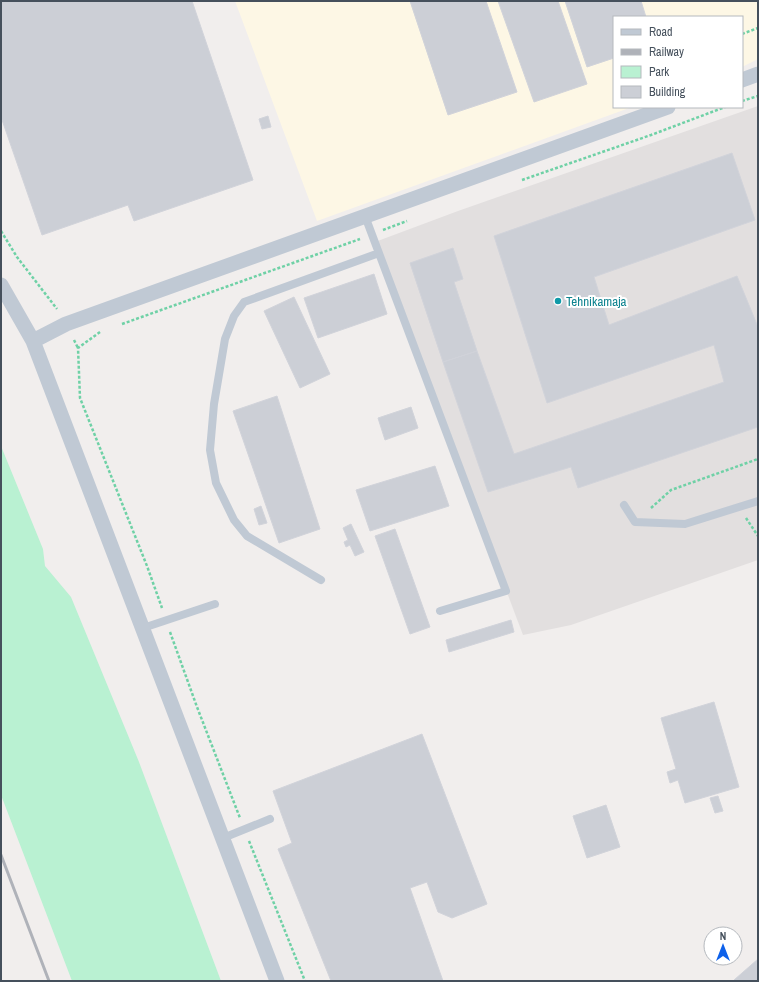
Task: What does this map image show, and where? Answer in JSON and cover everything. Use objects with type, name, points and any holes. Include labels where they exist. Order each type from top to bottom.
[{"type":"street","points":[[743,80],[758,74]]},
{"type":"street","points":[[33,341],[66,324],[665,108]]},
{"type":"street","points":[[1,285],[33,341],[277,981]]},
{"type":"lane","points":[[365,216],[506,590],[440,611]]},
{"type":"lane","points":[[321,580],[247,536],[234,520],[216,484],[210,450],[214,404],[225,339],[234,316],[244,302],[379,253]]},
{"type":"lane","points":[[732,501],[739,507]]},
{"type":"lane","points":[[624,506],[635,522],[686,524],[758,501]]},
{"type":"lane","points":[[143,628],[215,604]]},
{"type":"lane","points":[[223,838],[270,819]]},
{"type":"path","points":[[743,34],[758,28]]},
{"type":"path","points":[[743,101],[758,96]]},
{"type":"path","points":[[519,181],[651,135],[722,108]]},
{"type":"path","points":[[120,325],[409,220]]},
{"type":"path","points":[[1,231],[66,324],[78,348],[80,398],[147,566],[197,707],[305,981]]},
{"type":"path","points":[[78,348],[99,332],[106,329]]},
{"type":"path","points":[[635,522],[671,490],[758,459]]},
{"type":"path","points":[[739,507],[758,536]]},
{"type":"shaded area","points":[[235,1],[758,1],[758,59],[743,66],[743,16],[613,16],[613,108],[629,108],[317,221]]},
{"type":"shaded area","points":[[758,106],[758,560],[571,625],[523,635],[375,242],[458,211]]},
{"type":"green space","points":[[1,446],[43,549],[45,566],[71,597],[139,762],[221,981],[72,981],[1,795]]},
{"type":"building","points":[[1,1],[192,1],[253,180],[134,221],[128,205],[42,235],[1,117]]},
{"type":"building","points":[[410,1],[486,1],[517,92],[448,115]]},
{"type":"building","points":[[498,1],[558,1],[587,84],[534,102]]},
{"type":"building","points":[[565,1],[641,1],[646,16],[613,16],[613,58],[587,67]]},
{"type":"building","points":[[268,116],[271,127],[262,129],[259,119]]},
{"type":"building","name":"Tehnikamaja","points":[[732,153],[755,220],[594,277],[609,325],[737,276],[758,327],[758,427],[578,488],[571,467],[488,492],[443,362],[477,351],[514,454],[724,382],[714,345],[547,403],[494,236]]},
{"type":"building","points":[[453,248],[463,279],[454,282],[477,351],[443,362],[410,263]]},
{"type":"building","points":[[374,274],[387,314],[318,338],[304,298]]},
{"type":"building","points":[[294,297],[330,374],[300,388],[264,311]]},
{"type":"building","points":[[277,396],[320,529],[279,543],[233,411]]},
{"type":"building","points":[[411,407],[418,428],[385,440],[378,418]]},
{"type":"building","points":[[435,466],[449,506],[370,531],[356,490]]},
{"type":"building","points":[[261,506],[267,523],[259,525],[254,509]]},
{"type":"building","points":[[351,524],[364,552],[355,556],[350,545],[346,547],[344,542],[348,540],[343,528]]},
{"type":"building","points":[[395,529],[430,627],[410,634],[375,536]]},
{"type":"building","points":[[511,620],[514,632],[449,652],[446,640]]},
{"type":"building","points":[[714,702],[739,787],[685,803],[678,780],[670,783],[667,772],[676,769],[661,718]]},
{"type":"building","points":[[422,734],[487,904],[452,918],[438,912],[427,882],[410,888],[443,981],[331,981],[278,849],[292,843],[273,791]]},
{"type":"building","points":[[718,796],[723,811],[715,813],[710,798]]},
{"type":"building","points":[[606,805],[620,847],[587,858],[573,816]]},
{"type":"building","points":[[758,959],[758,981],[734,980]]},
{"type":"railway","points":[[1,855],[49,981]]},
{"type":"place","name":"Tehnikamaja","points":[[558,301]]}]
